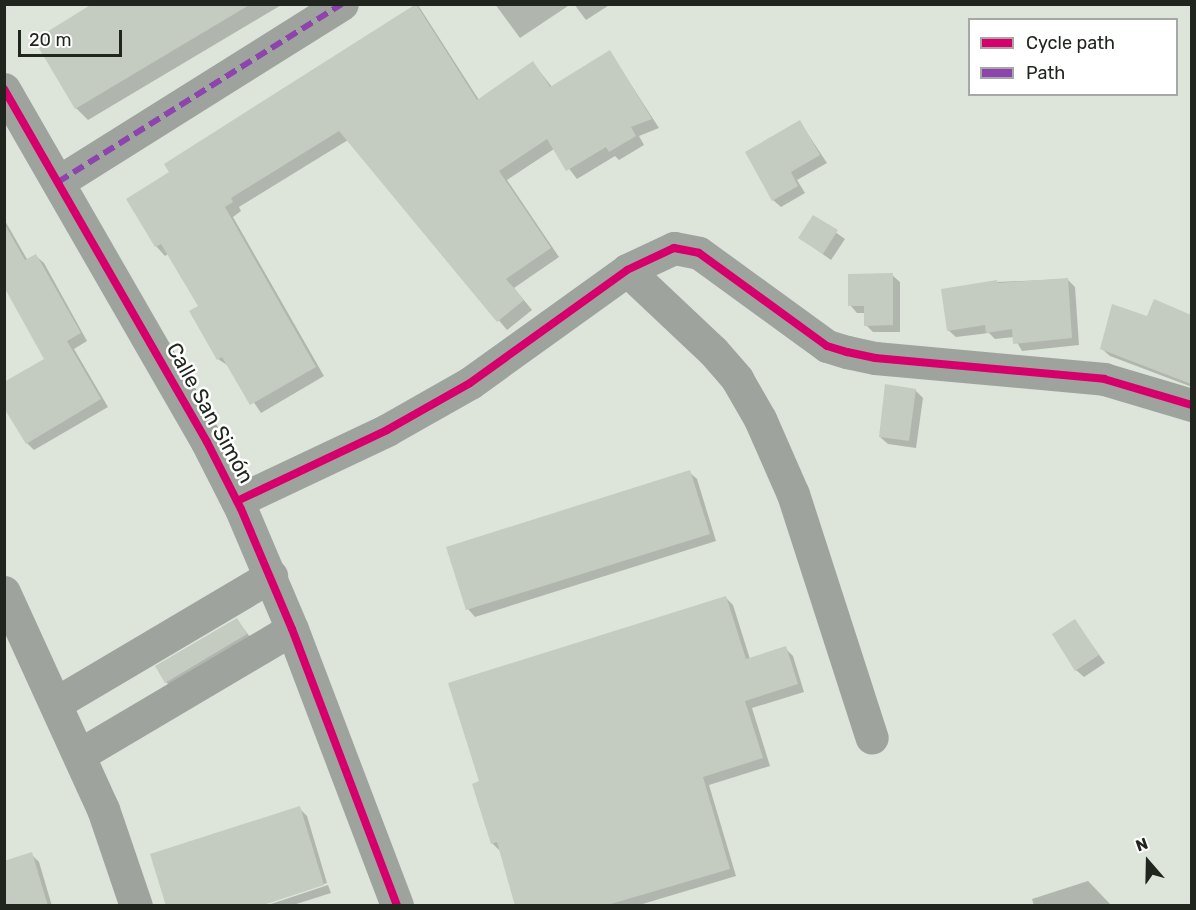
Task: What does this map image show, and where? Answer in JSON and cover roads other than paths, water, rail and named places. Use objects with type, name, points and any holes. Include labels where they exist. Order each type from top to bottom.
[{"type":"street","points":[[58,182],[342,4]]},
{"type":"street","name":"Calle San Simón","points":[[4,90],[237,501],[292,629],[397,906]]},
{"type":"street","points":[[237,501],[378,435],[470,383],[627,270],[666,249],[686,249],[699,252],[827,346],[837,349],[875,358],[1104,379],[1191,405]]},
{"type":"street","points":[[627,270],[713,351],[737,379],[760,419],[793,494],[872,738]]},
{"type":"street","points":[[56,703],[271,576]]},
{"type":"street","points":[[4,591],[102,808],[136,906]]},
{"type":"street","points":[[79,755],[292,629]]}]
